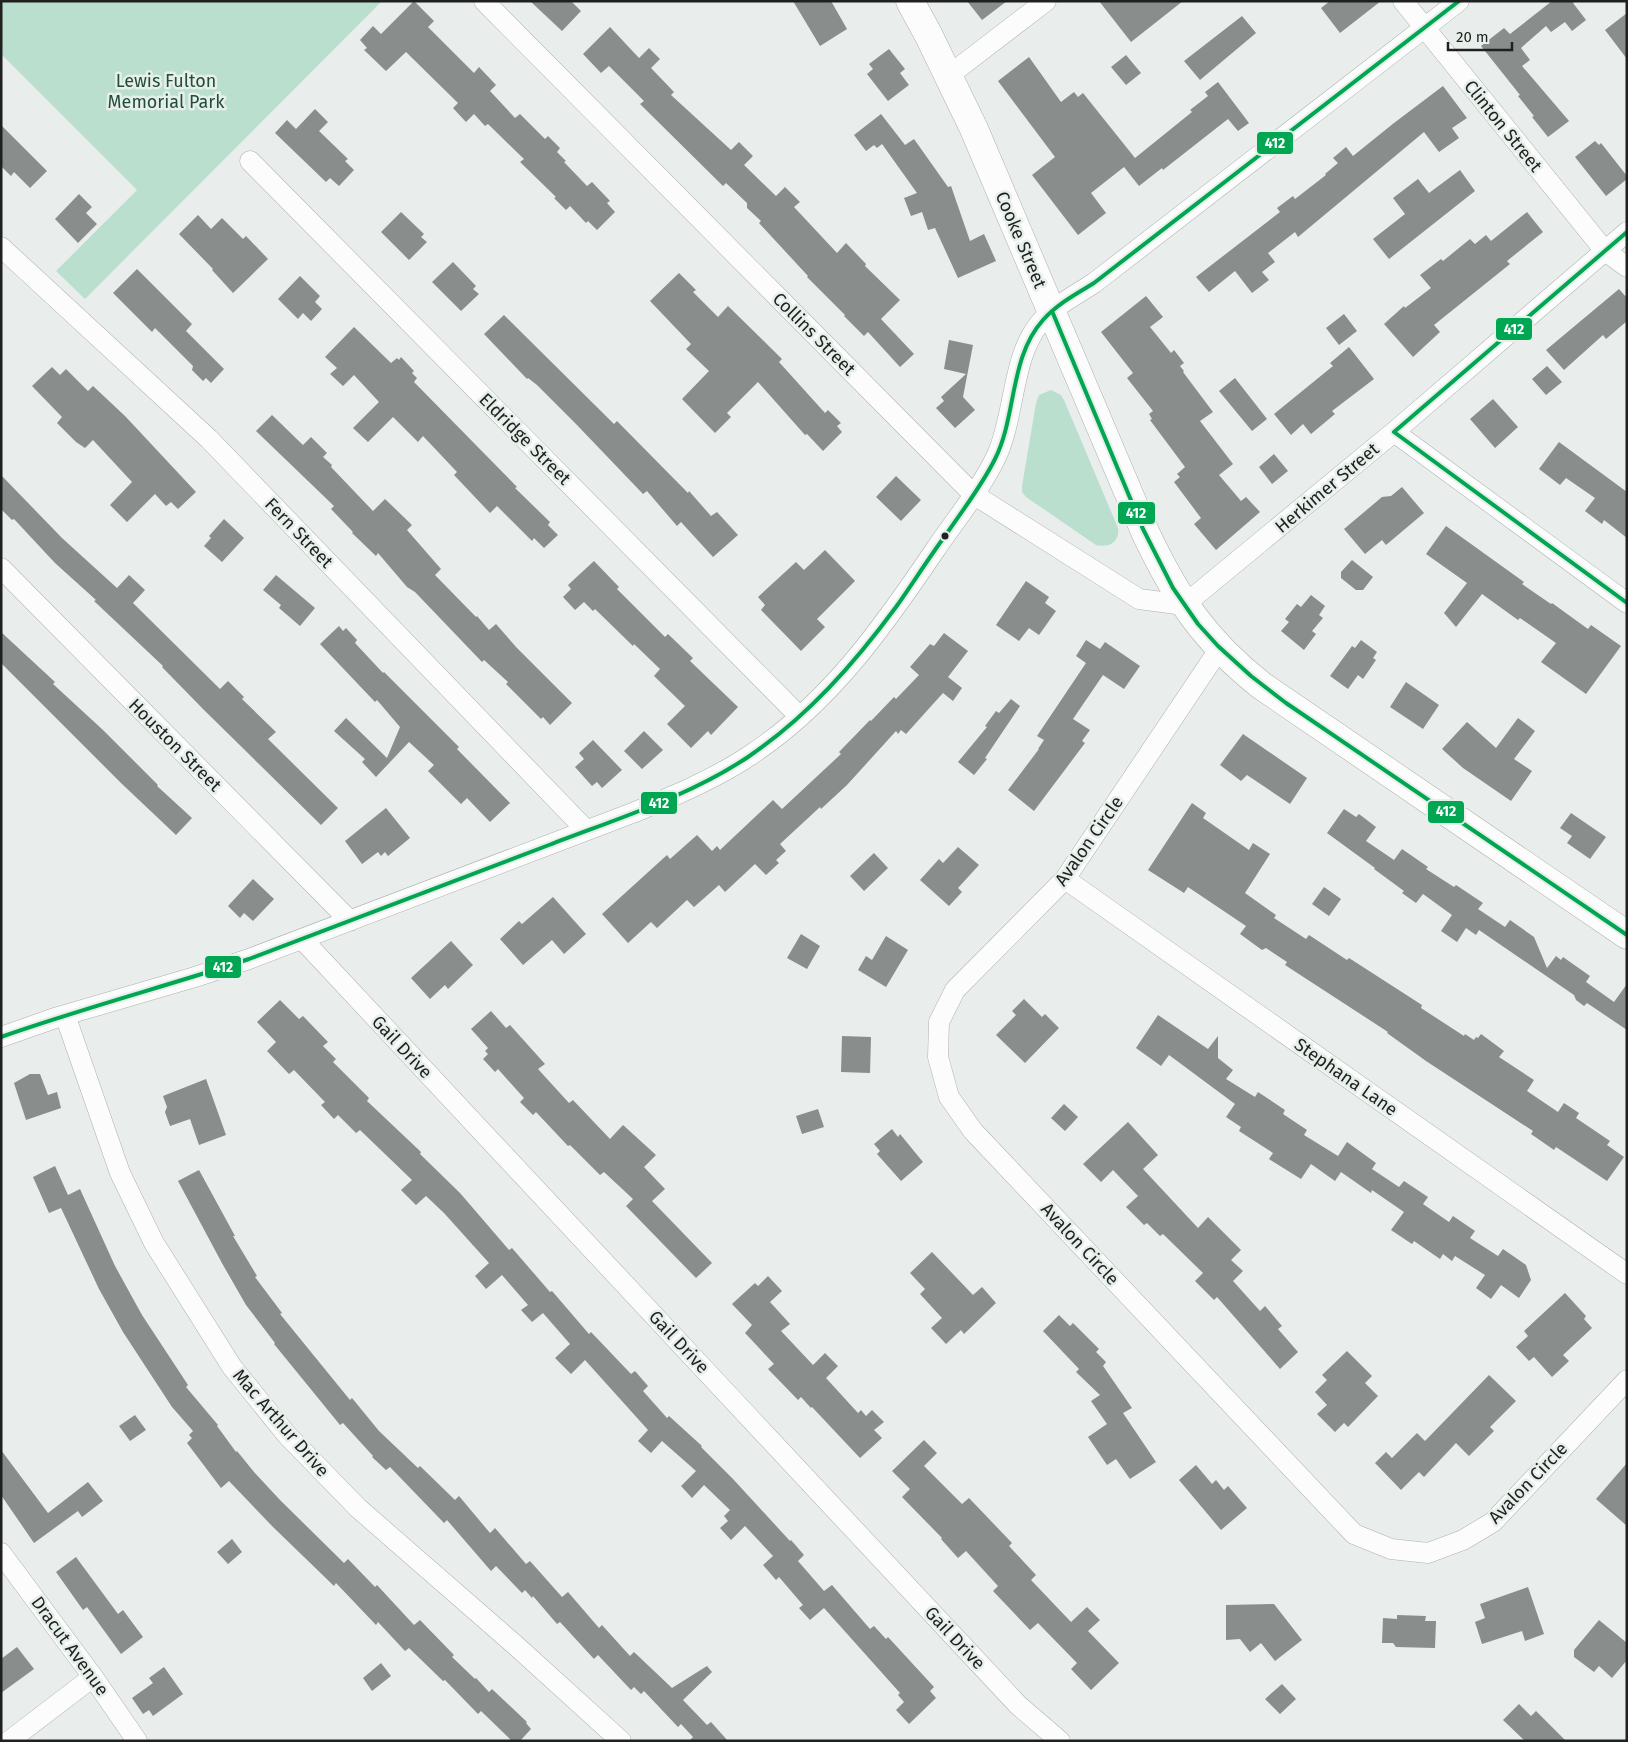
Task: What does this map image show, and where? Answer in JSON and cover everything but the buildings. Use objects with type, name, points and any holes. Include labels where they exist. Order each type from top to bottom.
[{"type":"main road","name":"Cooke Street","points":[[910,1],[948,76],[994,175],[1146,534],[1184,605],[1200,626],[1247,674],[1286,703],[1627,935]]},
{"type":"street","name":"Collins Street","points":[[484,1],[973,494],[1139,599],[1184,605]]},
{"type":"street","points":[[948,76],[1046,1]]},
{"type":"street","name":"Clinton Street","points":[[1403,1],[1604,251],[1627,268]]},
{"type":"street","points":[[1,1036],[195,977],[302,940],[635,812],[708,780],[764,746],[800,717],[844,674],[882,627],[992,465],[1002,441],[1026,348],[1035,328],[1052,311],[1094,283],[1459,1]]},
{"type":"street","name":"Eldridge Street","points":[[250,161],[800,717]]},
{"type":"street","name":"Herkimer Street","points":[[1184,605],[1394,432],[1627,232]]},
{"type":"street","name":"Fern Street","points":[[1,247],[209,439],[586,830]]},
{"type":"street","points":[[1394,432],[1627,604]]},
{"type":"street","name":"Houston Street","points":[[1,568],[350,921]]},
{"type":"street","name":"Avalon Circle","points":[[1220,648],[1065,879],[955,990],[939,1022],[938,1057],[949,1097],[973,1131],[1354,1534],[1391,1549],[1428,1553],[1463,1540],[1493,1522],[1627,1380]]},
{"type":"street","name":"Stephana Lane","points":[[1065,879],[1627,1274]]},
{"type":"street","name":"Gail Drive","points":[[302,940],[1018,1705],[1060,1741]]},
{"type":"street","name":"Mac Arthur Drive","points":[[65,1015],[120,1173],[154,1243],[232,1367],[287,1435],[358,1508],[514,1644],[621,1741]]},
{"type":"street","name":"Dracut Avenue","points":[[1,1553],[93,1677],[137,1741]]},
{"type":"street","points":[[8,1741],[93,1677]]},
{"type":"green space","name":"Lewis Fulton Memorial Park","points":[[1,1],[382,1],[85,299],[56,271],[137,190],[1,54]]},
{"type":"green space","points":[[1051,390],[1061,395],[1064,400],[1118,528],[1117,537],[1109,545],[1096,545],[1026,497],[1022,492],[1036,403],[1039,395]]},
{"type":"transit line","name":"412","points":[[1,1037],[249,959],[676,796],[748,757],[790,725],[846,669],[896,607],[971,499],[990,469],[1002,442],[1024,352],[1032,335],[1048,314],[1094,283],[1459,1]]},
{"type":"transit line","name":"412","points":[[1627,232],[1394,432],[1627,603]]},
{"type":"transit line","name":"412","points":[[1052,311],[1143,529],[1173,588],[1198,624],[1218,646],[1251,676],[1286,703],[1627,935]]}]
